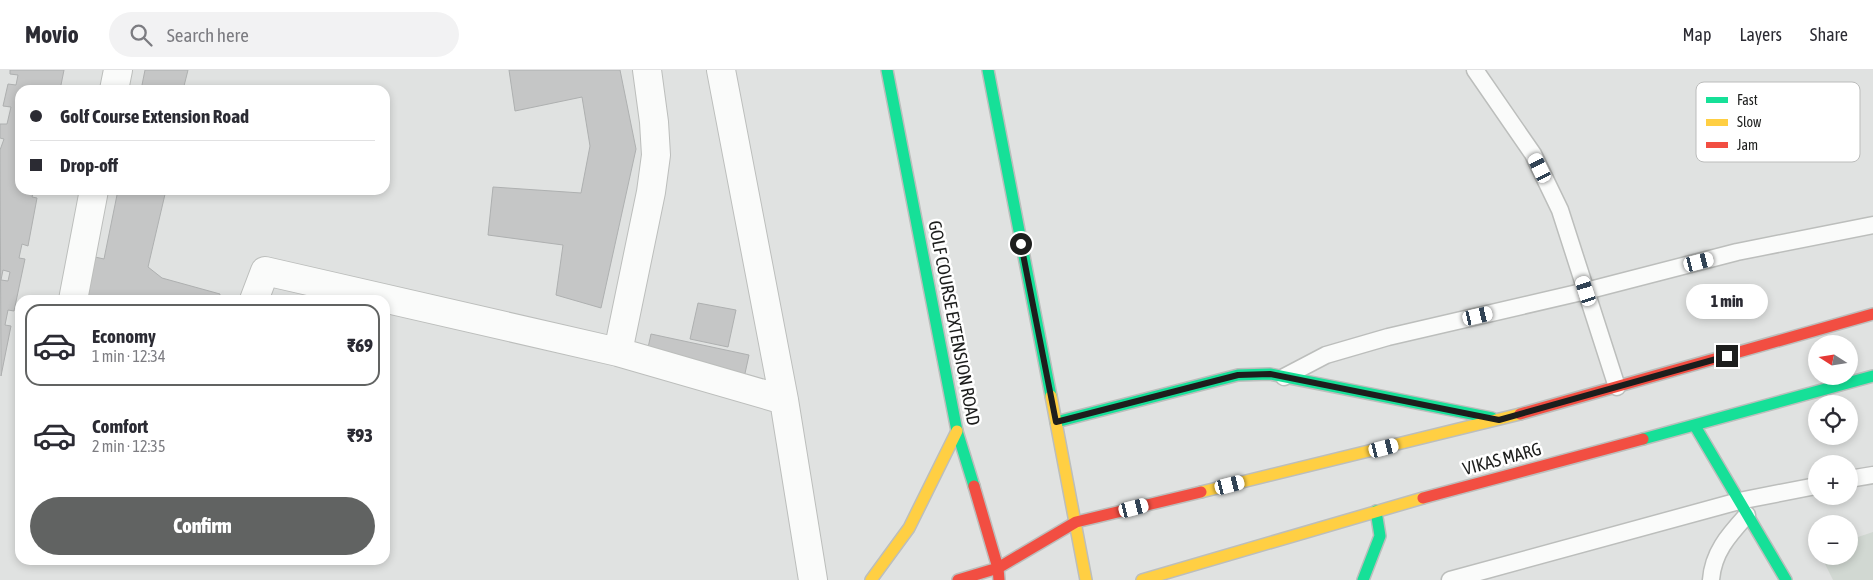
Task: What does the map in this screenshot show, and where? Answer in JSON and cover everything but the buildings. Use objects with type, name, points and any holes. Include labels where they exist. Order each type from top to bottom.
[{"type":"main road","name":"GOLF COURSE EXTENSION ROAD","points":[[887,70],[957,431],[998,574]]},
{"type":"main road","points":[[988,70],[1086,580]]},
{"type":"main road","points":[[958,580],[998,574],[1076,522],[1499,420],[1873,314]]},
{"type":"main road","points":[[1056,422],[1238,375],[1270,374],[1499,420]]},
{"type":"main road","name":"VIKAS MARG","points":[[1142,580],[1376,511],[1695,426],[1873,376]]},
{"type":"main road","points":[[1695,426],[1786,580]]},
{"type":"main road","points":[[871,580],[901,544],[927,496],[957,431]]},
{"type":"main road","points":[[1363,580],[1380,536],[1376,511]]},
{"type":"street","points":[[115,85],[118,70]]},
{"type":"street","points":[[618,352],[651,192],[656,155],[647,70]]},
{"type":"street","points":[[722,70],[784,400],[813,580]]},
{"type":"street","points":[[73,295],[93,195]]},
{"type":"street","points":[[256,295],[265,271],[370,295]]},
{"type":"street","points":[[390,300],[618,352],[784,400]]},
{"type":"lane","points":[[1475,70],[1533,154],[1560,210],[1617,387]]},
{"type":"lane","points":[[1284,377],[1326,355],[1379,340],[1586,291],[1737,252],[1873,224]]},
{"type":"lane","points":[[1858,478],[1873,475]]},
{"type":"lane","points":[[1450,580],[1743,508],[1808,488]]},
{"type":"lane","points":[[1711,580],[1712,566],[1721,545],[1743,508]]},
{"type":"shaded area","points":[[1873,532],[1873,580],[1833,580],[1826,565],[1858,565],[1858,537]]},
{"type":"traffic: fast","points":[[887,70],[957,431],[974,486]]},
{"type":"traffic: fast","points":[[988,70],[1051,396]]},
{"type":"traffic: fast","points":[[1056,422],[1238,375],[1270,374],[1492,418]]},
{"type":"traffic: fast","points":[[1643,439],[1873,376]]},
{"type":"traffic: fast","points":[[1695,426],[1786,580]]},
{"type":"traffic: fast","points":[[1363,580],[1380,536],[1376,511]]},
{"type":"traffic: slow","points":[[1051,396],[1086,580]]},
{"type":"traffic: slow","points":[[1201,492],[1520,414]]},
{"type":"traffic: slow","points":[[871,580],[909,528],[957,431]]},
{"type":"traffic: slow","points":[[1142,580],[1423,498]]},
{"type":"traffic: jam","points":[[1520,414],[1873,314]]},
{"type":"traffic: jam","points":[[1423,498],[1643,439]]},
{"type":"traffic: jam","points":[[974,486],[998,568],[999,580]]},
{"type":"traffic: jam","points":[[958,580],[998,568],[1076,522],[1201,492]]},
{"type":"route","points":[[1021,244],[1056,422],[1238,375],[1270,374],[1499,420],[1727,356]]}]
